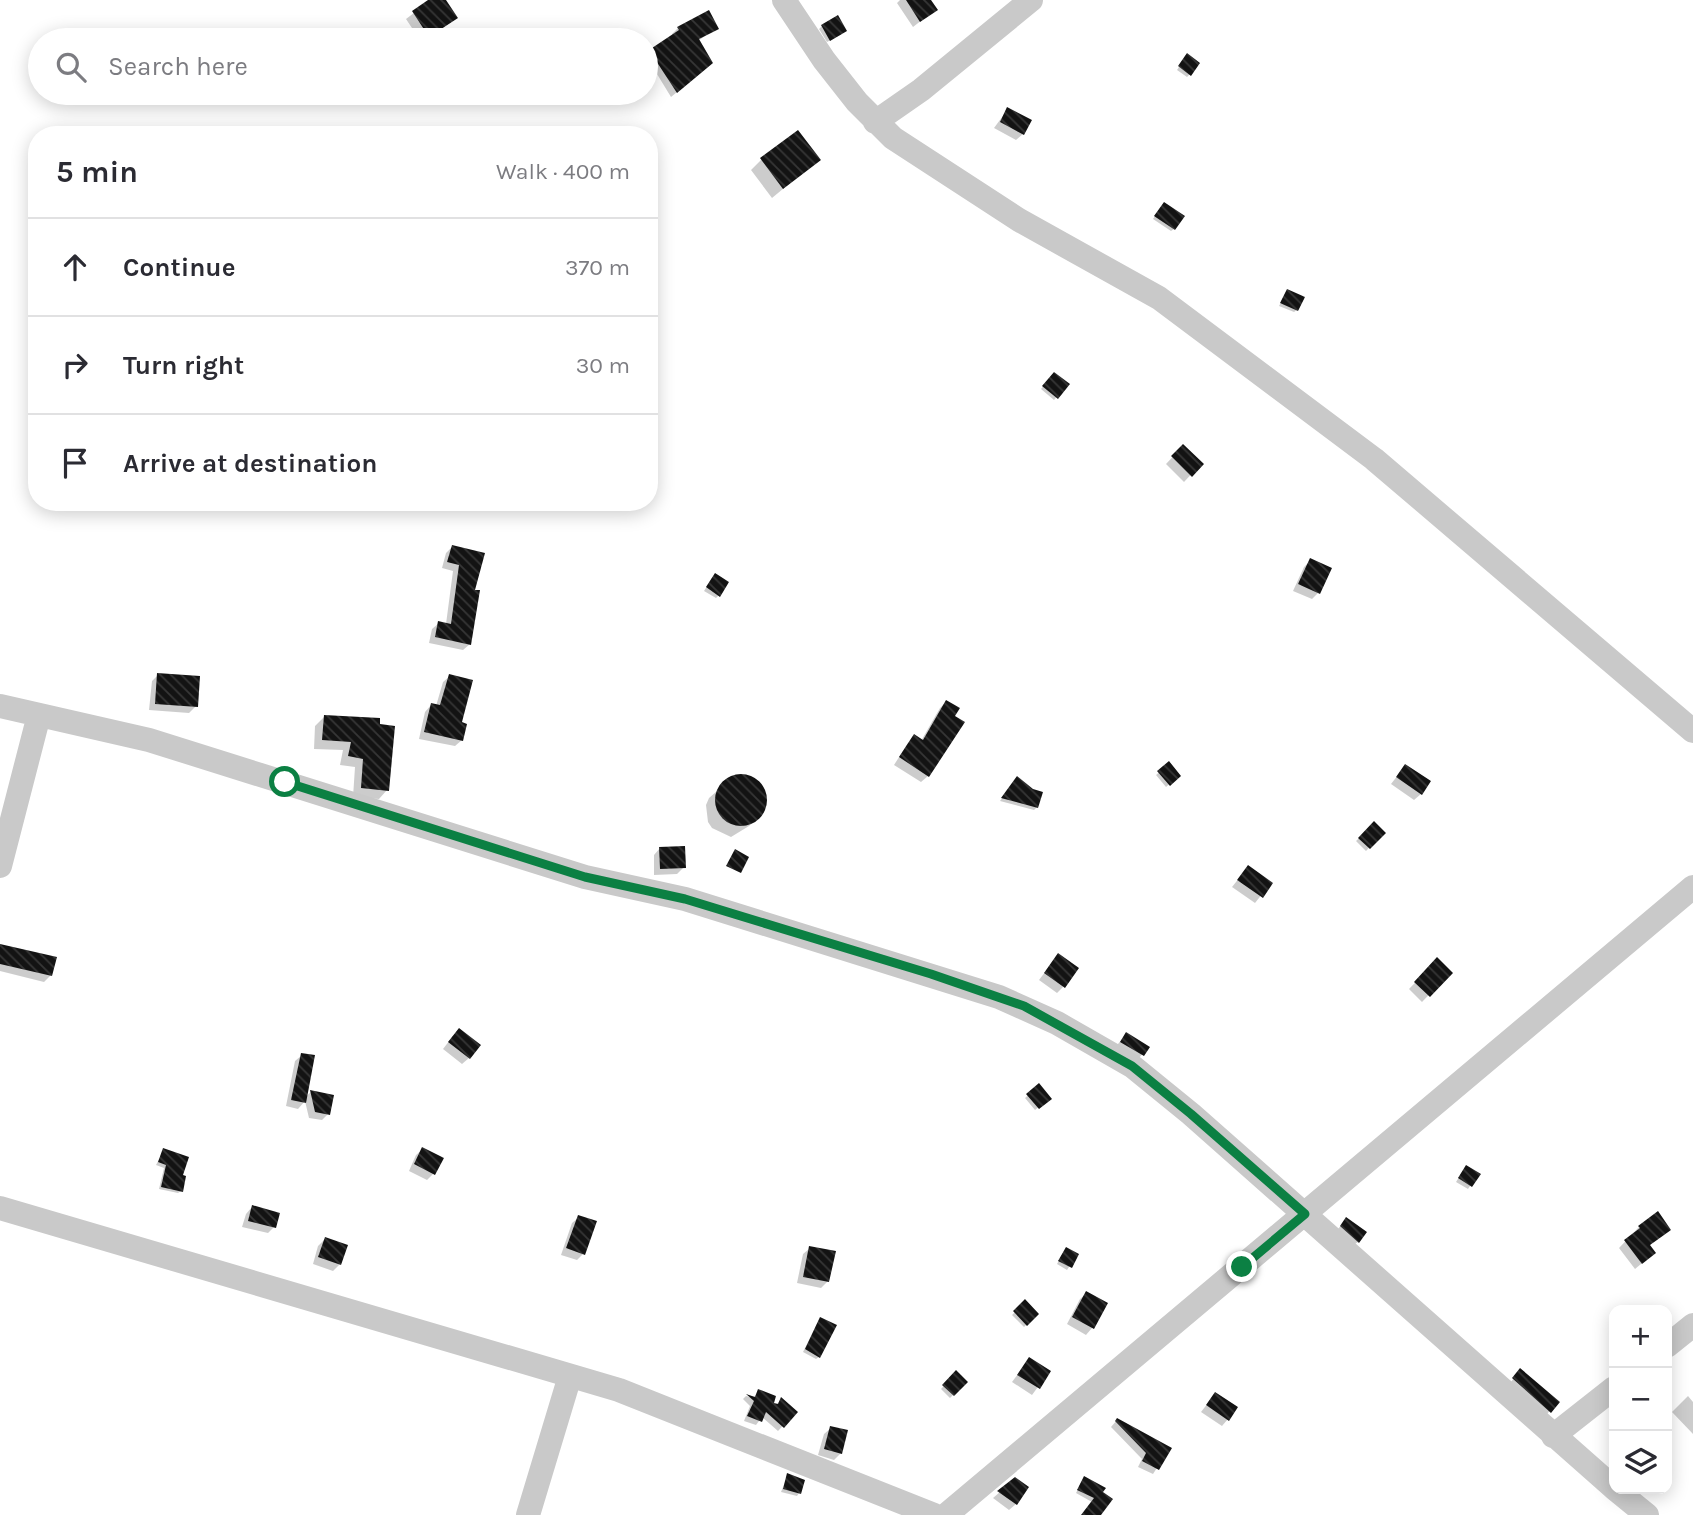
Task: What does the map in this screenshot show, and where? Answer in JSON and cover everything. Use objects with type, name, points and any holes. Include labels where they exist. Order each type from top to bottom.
[{"type":"street","points":[[784,0],[824,60],[875,122],[912,151],[1018,220],[1159,298],[1374,459],[1693,732]]},
{"type":"street","points":[[875,122],[921,90],[1031,0]]},
{"type":"street","points":[[0,706],[149,740],[585,877],[685,899],[931,974],[1024,1006],[1132,1066],[1191,1114],[1609,1485]]},
{"type":"street","points":[[0,866],[39,715]]},
{"type":"street","points":[[946,1515],[1693,887]]},
{"type":"street","points":[[0,1208],[619,1390],[934,1515]]},
{"type":"street","points":[[1672,1342],[1693,1325]]},
{"type":"street","points":[[528,1515],[570,1376]]},
{"type":"street","points":[[1553,1436],[1609,1392]]},
{"type":"street","points":[[1620,1494],[1647,1515]]},
{"type":"building","points":[[428,0],[446,0],[458,18],[443,28],[423,28],[412,11]]},
{"type":"building","points":[[906,0],[931,0],[938,10],[920,22]]},
{"type":"building","points":[[709,10],[719,29],[699,39],[713,63],[677,93],[658,64],[658,44],[679,30],[677,27]]},
{"type":"building","points":[[838,15],[847,31],[830,41],[821,25]]},
{"type":"building","points":[[1187,53],[1200,63],[1191,76],[1178,66]]},
{"type":"building","points":[[1007,107],[1032,120],[1024,135],[1000,122]]},
{"type":"building","points":[[798,130],[821,160],[783,189],[760,158]]},
{"type":"building","points":[[1164,202],[1185,216],[1175,230],[1154,216]]},
{"type":"building","points":[[1287,289],[1305,297],[1298,311],[1280,303]]},
{"type":"building","points":[[1054,372],[1070,384],[1058,399],[1042,386]]},
{"type":"building","points":[[1183,444],[1204,464],[1192,477],[1171,456]]},
{"type":"building","points":[[452,545],[485,553],[475,590],[480,590],[471,645],[435,637],[438,621],[451,624],[459,565],[447,562]]},
{"type":"building","points":[[1310,558],[1332,568],[1320,594],[1298,584]]},
{"type":"building","points":[[715,573],[729,582],[720,597],[706,587]]},
{"type":"building","points":[[157,673],[200,676],[198,707],[155,704]]},
{"type":"building","points":[[449,674],[473,680],[462,722],[467,724],[463,741],[424,732],[431,703],[440,705]]},
{"type":"building","points":[[946,700],[960,708],[955,716],[965,722],[929,777],[899,757],[914,734],[923,740]]},
{"type":"building","points":[[324,715],[380,718],[380,724],[395,726],[389,791],[361,788],[363,759],[348,756],[351,742],[322,740]]},
{"type":"building","points":[[1169,761],[1181,776],[1170,786],[1157,771]]},
{"type":"building","points":[[1405,764],[1431,781],[1422,795],[1396,777]]},
{"type":"building","points":[[741,774],[751,776],[759,782],[765,790],[765,810],[759,818],[751,824],[741,826],[731,824],[723,818],[717,810],[715,800],[717,790],[723,782],[731,776]]},
{"type":"building","points":[[1017,776],[1033,789],[1043,792],[1038,808],[1001,798]]},
{"type":"building","points":[[1374,821],[1386,833],[1370,849],[1358,838]]},
{"type":"building","points":[[685,846],[686,868],[660,869],[659,847]]},
{"type":"building","points":[[735,849],[749,857],[741,873],[726,866]]},
{"type":"building","points":[[1248,865],[1273,883],[1263,898],[1237,880]]},
{"type":"building","points":[[0,944],[57,957],[52,976],[0,964]]},
{"type":"building","points":[[1058,953],[1079,968],[1065,988],[1044,973]]},
{"type":"building","points":[[1437,957],[1453,973],[1430,997],[1414,982]]},
{"type":"building","points":[[459,1028],[481,1045],[470,1059],[448,1042]]},
{"type":"building","points":[[1126,1032],[1150,1047],[1144,1056],[1120,1042]]},
{"type":"building","points":[[301,1053],[315,1055],[306,1103],[291,1100]]},
{"type":"building","points":[[1039,1083],[1052,1099],[1039,1109],[1026,1094]]},
{"type":"building","points":[[310,1090],[334,1095],[330,1115],[315,1112]]},
{"type":"building","points":[[422,1147],[444,1158],[435,1175],[414,1164]]},
{"type":"building","points":[[163,1148],[189,1157],[183,1175],[186,1176],[183,1192],[161,1187],[166,1165],[158,1162]]},
{"type":"building","points":[[1466,1165],[1481,1174],[1472,1187],[1458,1178]]},
{"type":"building","points":[[252,1205],[280,1213],[276,1228],[248,1221]]},
{"type":"building","points":[[1658,1211],[1671,1230],[1650,1245],[1656,1253],[1642,1264],[1624,1240]]},
{"type":"building","points":[[578,1215],[597,1221],[585,1255],[566,1248]]},
{"type":"building","points":[[1346,1217],[1367,1232],[1359,1243],[1340,1226]]},
{"type":"building","points":[[325,1237],[348,1245],[341,1265],[318,1257]]},
{"type":"building","points":[[809,1246],[836,1251],[829,1282],[803,1277]]},
{"type":"building","points":[[1066,1247],[1079,1254],[1072,1268],[1058,1261]]},
{"type":"building","points":[[1086,1291],[1108,1303],[1094,1329],[1072,1317]]},
{"type":"building","points":[[1025,1299],[1039,1314],[1027,1326],[1013,1311]]},
{"type":"building","points":[[820,1317],[837,1325],[820,1358],[805,1349]]},
{"type":"building","points":[[1029,1357],[1051,1371],[1040,1389],[1017,1375]]},
{"type":"building","points":[[1520,1368],[1560,1402],[1551,1413],[1512,1378]]},
{"type":"building","points":[[956,1370],[968,1382],[954,1396],[942,1385]]},
{"type":"building","points":[[758,1389],[776,1396],[774,1403],[778,1404],[781,1397],[798,1412],[784,1428],[766,1412],[762,1422],[747,1416],[754,1401],[746,1394],[755,1397]]},
{"type":"building","points":[[1215,1392],[1238,1407],[1229,1421],[1206,1405]]},
{"type":"building","points":[[1117,1418],[1172,1448],[1159,1470],[1142,1461],[1146,1453],[1115,1421]]},
{"type":"building","points":[[830,1426],[848,1430],[842,1454],[824,1449]]},
{"type":"building","points":[[787,1473],[805,1480],[801,1494],[783,1489]]},
{"type":"building","points":[[1084,1476],[1106,1488],[1103,1492],[1113,1499],[1101,1515],[1081,1515],[1094,1498],[1077,1490]]},
{"type":"building","points":[[1015,1477],[1029,1487],[1017,1505],[997,1491]]},
{"type":"route","points":[[285,782],[585,877],[685,899],[931,974],[1024,1006],[1132,1066],[1305,1214],[1242,1267]]}]
